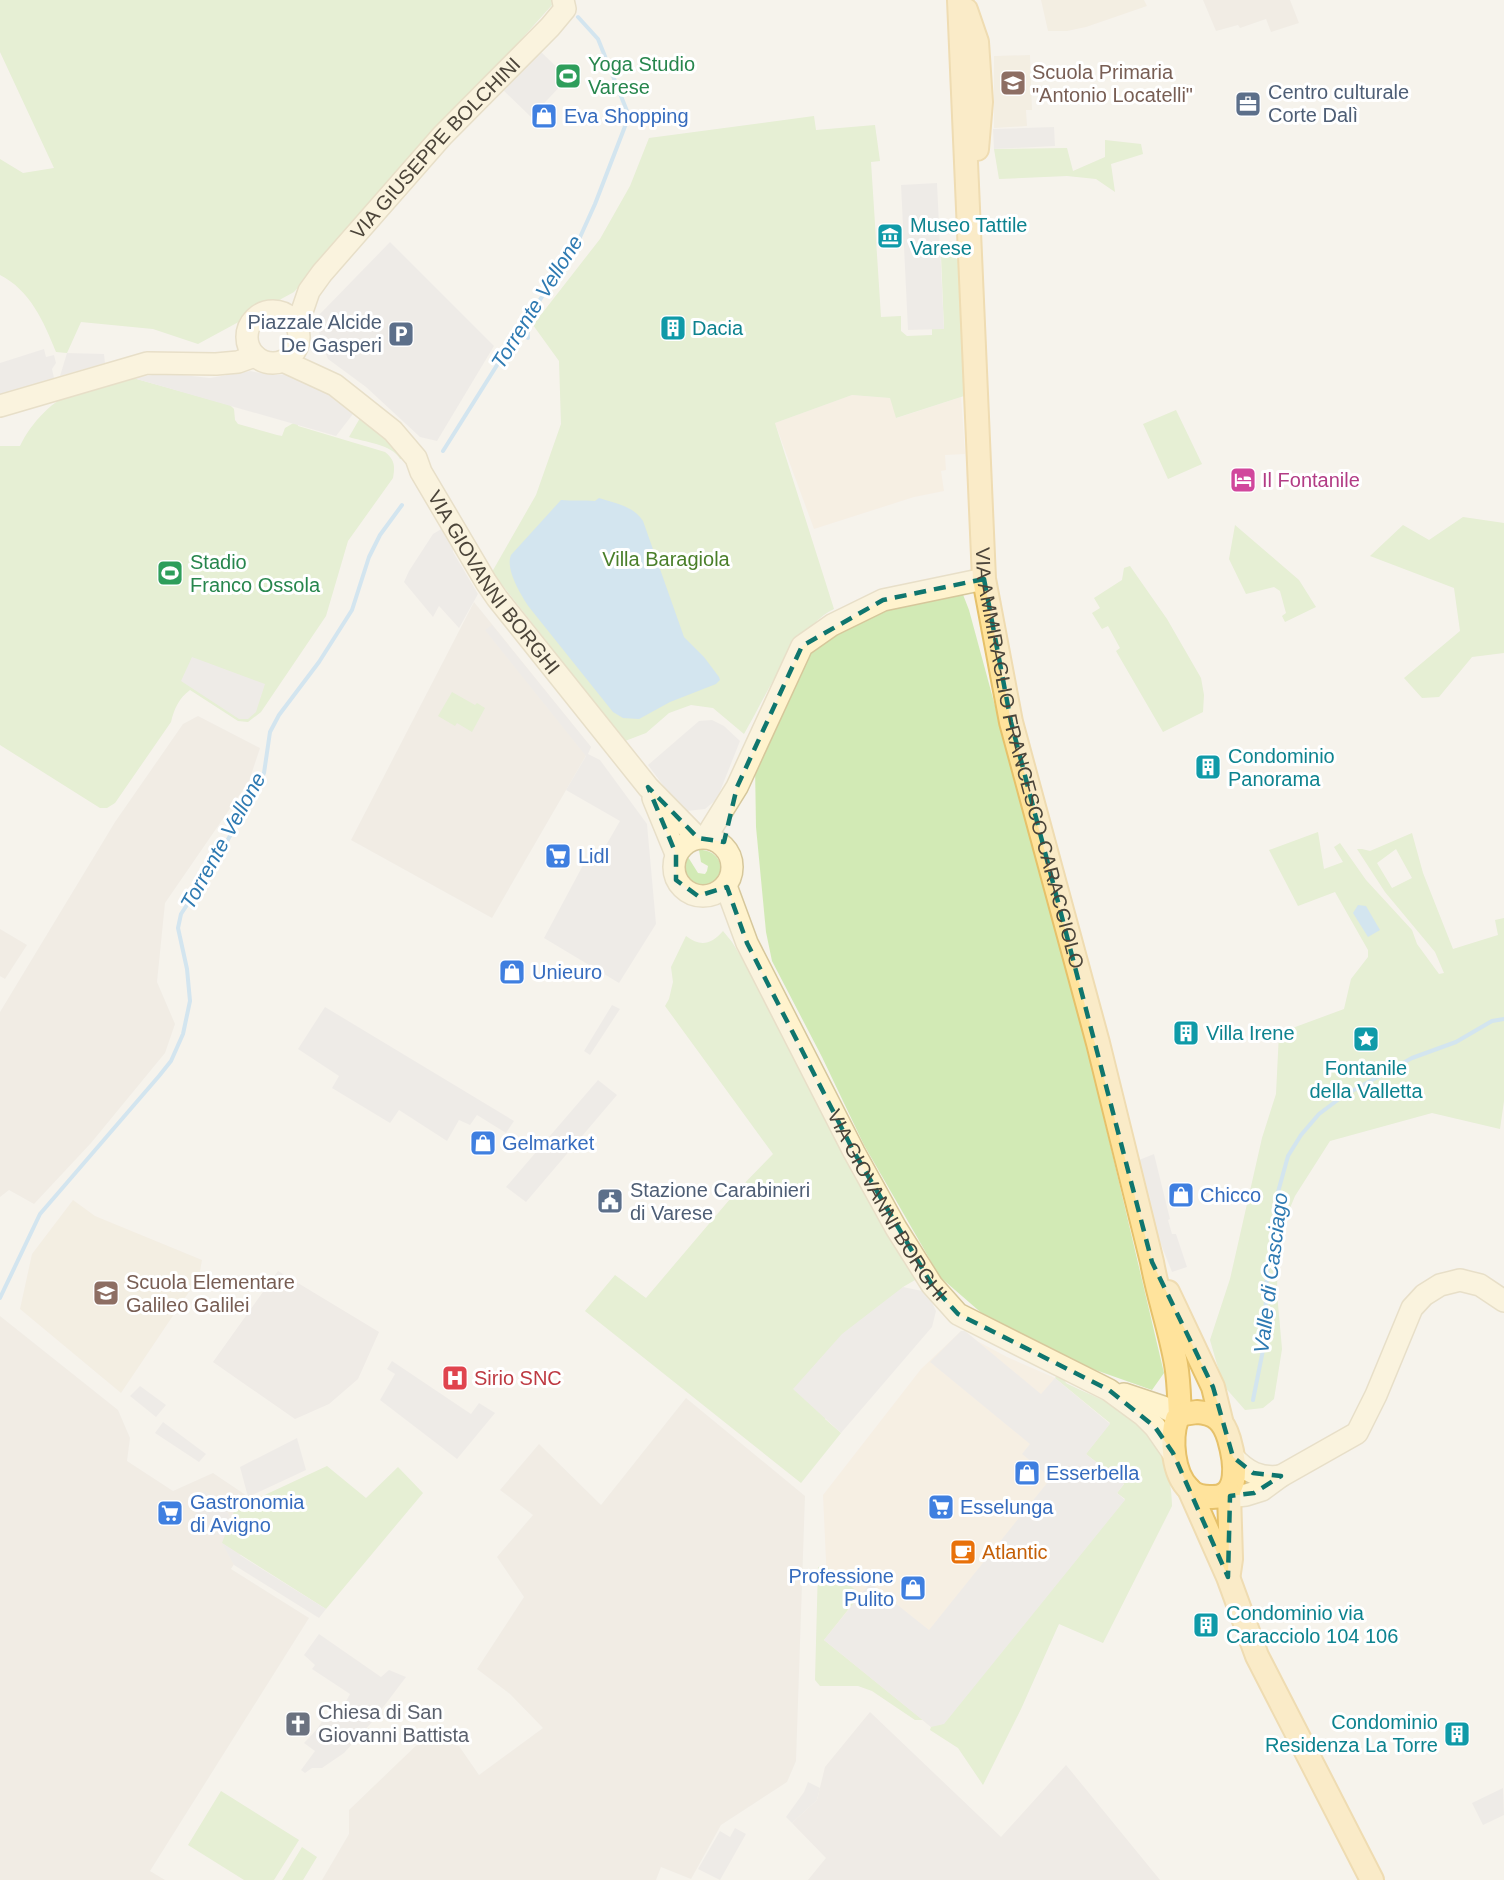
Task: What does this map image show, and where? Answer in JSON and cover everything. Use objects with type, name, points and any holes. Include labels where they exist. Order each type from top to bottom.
[{"type":"main road","name":"VIA AMMIRAGLIO FRANCESCO CARACCIOLO","points":[[961,0],[984,579],[1011,722],[1098,1043],[1174,1356],[1178,1386],[1171,1411],[1175,1424],[1173,1453]]},
{"type":"main road","name":"VIA GIUSEPPE BOLCHINI","points":[[309,291],[442,136],[564,5]]},
{"type":"main road","points":[[309,291],[290,356],[283,361],[268,363],[251,350],[248,328],[252,321],[264,312],[272,311],[309,291]]},
{"type":"main road","points":[[272,311],[287,315],[298,334]]},
{"type":"main road","name":"VIA GIOVANNI BORGHI","points":[[298,334],[335,385]]},
{"type":"main road","points":[[0,406],[147,363],[216,364],[251,350]]},
{"type":"main road","name":"VIA GIOVANNI BORGHI","points":[[283,361],[335,385],[393,431],[416,458],[421,472],[486,582],[648,787],[709,840]]},
{"type":"main road","points":[[709,840],[732,860],[730,878],[726,886],[706,897],[689,893],[676,880],[674,862],[676,854],[681,846],[709,840],[737,788],[802,646],[832,625],[883,600],[984,579]]},
{"type":"main road","name":"VIA GIOVANNI BORGHI","points":[[648,787],[676,854]]},
{"type":"main road","name":"VIA GIOVANNI BORGHI","points":[[726,886],[747,943],[859,1161],[896,1228],[943,1298],[958,1314],[1109,1390],[1171,1411]]},
{"type":"main road","name":"VIA GIOVANNI BORGHI","points":[[706,897],[747,943]]},
{"type":"main road","name":"VIA AMMIRAGLIO FRANCESCO CARACCIOLO","points":[[1152,1262],[1213,1387],[1233,1456],[1233,1481],[1238,1494]]},
{"type":"main road","points":[[1189,1489],[1207,1497],[1262,1491],[1281,1476],[1357,1433],[1376,1395],[1412,1308],[1424,1295],[1440,1285],[1460,1280],[1480,1285],[1504,1301]]},
{"type":"main road","name":"VIA GIOVANNI BORGHI","points":[[1109,1390],[1155,1427],[1173,1453]]},
{"type":"main road","points":[[1171,1411],[1202,1412],[1221,1420]]},
{"type":"main road","points":[[1173,1453],[1181,1477],[1189,1489],[1228,1577],[1249,1637],[1267,1676],[1372,1880]]},
{"type":"main road","points":[[1233,1456],[1253,1473],[1270,1478],[1281,1476]]},
{"type":"main road","points":[[1228,1577],[1231,1559],[1230,1520],[1238,1494]]},
{"type":"highlighted area","points":[[984,579],[1011,722],[1152,1262],[1213,1387],[1233,1457],[1253,1473],[1281,1476],[1254,1493],[1230,1496],[1228,1577],[1173,1453],[1155,1427],[1109,1390],[958,1314],[932,1285],[854,1152],[747,943],[727,887],[698,896],[676,880],[676,854],[648,787],[698,838],[724,842],[737,787],[802,646],[883,600]]},
{"type":"shaded area","name":"Scuola Primaria \"Antonio Locatelli\"","points":[[1041,0],[1144,0],[1147,6],[1086,27],[1067,31],[1048,31]]},
{"type":"shaded area","points":[[1203,0],[1290,0],[1299,23],[1271,32],[1266,19],[1240,28],[1238,25],[1216,31]]},
{"type":"shaded area","points":[[539,50],[568,78],[531,117],[502,89]]},
{"type":"shaded area","name":"Scuola Primaria \"Antonio Locatelli\"","points":[[1030,55],[1032,110],[1026,110],[1027,126],[994,128],[994,56]]},
{"type":"shaded area","points":[[1054,127],[1055,146],[994,149],[993,129]]},
{"type":"shaded area","points":[[937,183],[944,329],[908,330],[901,185]]},
{"type":"shaded area","name":"Piazzale Alcide De Gasperi","points":[[390,242],[494,346],[437,441],[420,437],[366,387],[328,359],[321,342],[318,316]]},
{"type":"shaded area","points":[[44,349],[46,357],[54,355],[56,363],[52,369],[54,378],[0,395],[0,363]]},
{"type":"shaded area","points":[[67,353],[104,354],[105,363],[60,376]]},
{"type":"shaded area","points":[[250,371],[271,375],[290,374],[314,383],[353,414],[336,436],[133,378],[165,373],[210,378]]},
{"type":"shaded area","points":[[852,395],[890,398],[897,418],[961,397],[965,454],[945,455],[946,470],[941,471],[944,491],[914,497],[814,529],[775,423]]},
{"type":"shaded area","points":[[443,528],[453,547],[453,552],[478,594],[459,628],[439,606],[433,617],[404,582],[433,534]]},
{"type":"shaded area","points":[[474,602],[591,747],[492,918],[351,840]]},
{"type":"shaded area","points":[[492,625],[591,747],[588,754],[600,760],[647,824],[656,924],[619,983],[544,938],[589,854],[598,859],[620,821],[566,790],[586,756],[485,630]]},
{"type":"shaded area","points":[[192,657],[265,684],[256,712],[248,719],[239,719],[181,681]]},
{"type":"shaded area","points":[[198,716],[260,748],[249,781],[165,903],[157,982],[175,1024],[165,1053],[91,1143],[34,1204],[9,1190],[0,1197],[0,1012],[115,822],[183,724]]},
{"type":"shaded area","points":[[712,720],[724,726],[740,741],[717,799],[705,809],[687,811],[677,804],[648,765],[699,721]]},
{"type":"shaded area","points":[[0,929],[27,945],[5,979],[0,976]]},
{"type":"shaded area","points":[[612,1005],[620,1009],[590,1055],[584,1051]]},
{"type":"shaded area","points":[[325,1007],[514,1121],[506,1133],[477,1115],[470,1125],[459,1120],[447,1141],[399,1110],[390,1123],[332,1088],[339,1076],[298,1049]]},
{"type":"shaded area","points":[[598,1080],[617,1095],[526,1202],[506,1187]]},
{"type":"shaded area","points":[[1154,1154],[1172,1234],[1176,1234],[1187,1267],[1172,1272],[1156,1232],[1139,1160]]},
{"type":"shaded area","name":"Scuola Elementare Galileo Galilei","points":[[73,1200],[95,1216],[202,1260],[199,1277],[121,1393],[20,1309],[32,1254]]},
{"type":"shaded area","points":[[278,1271],[379,1332],[358,1379],[329,1404],[295,1419],[213,1362]]},
{"type":"shaded area","points":[[903,1287],[927,1292],[936,1311],[932,1327],[841,1433],[793,1389],[842,1334]]},
{"type":"shaded area","points":[[0,1316],[118,1410],[130,1438],[127,1461],[173,1491],[213,1473],[268,1510],[231,1569],[309,1618],[150,1871],[165,1880],[0,1880]]},
{"type":"shaded area","points":[[961,1331],[965,1331],[977,1341],[1007,1357],[1055,1378],[1110,1424],[931,1727],[824,1640],[826,1561],[823,1495],[921,1369]]},
{"type":"shaded area","points":[[961,1331],[965,1331],[1041,1394],[1055,1378],[1110,1424],[1086,1454],[1124,1484],[1117,1493],[1125,1500],[944,1724],[931,1727],[824,1640],[870,1583],[929,1630],[1051,1478],[1022,1454],[1030,1444],[930,1362]]},
{"type":"shaded area","points":[[392,1361],[471,1414],[479,1403],[495,1413],[457,1459],[380,1400],[395,1374],[387,1369]]},
{"type":"shaded area","points":[[140,1386],[166,1405],[156,1417],[130,1396]]},
{"type":"shaded area","points":[[686,1398],[805,1496],[796,1761],[787,1782],[721,1825],[691,1879],[661,1867],[656,1880],[322,1880],[349,1834],[349,1810],[425,1737],[459,1746],[479,1775],[543,1728],[510,1694],[477,1669],[524,1597],[497,1557],[533,1515],[500,1490],[539,1444],[601,1505]]},
{"type":"shaded area","points":[[163,1422],[206,1454],[199,1462],[155,1433]]},
{"type":"shaded area","points":[[297,1438],[306,1470],[248,1497],[240,1467]]},
{"type":"shaded area","points":[[204,1491],[228,1506],[227,1511],[231,1519],[225,1535],[212,1535],[211,1529],[193,1517],[197,1511],[194,1508]]},
{"type":"shaded area","points":[[222,1543],[326,1609],[319,1618],[234,1565]]},
{"type":"shaded area","points":[[319,1634],[381,1677],[389,1670],[406,1677],[372,1722],[344,1753],[322,1768],[312,1768],[305,1773],[301,1770],[315,1751],[304,1743],[317,1729],[335,1702],[343,1707],[350,1694],[312,1669],[315,1665],[304,1655]]},
{"type":"shaded area","points":[[870,1712],[1001,1837],[1066,1765],[1160,1880],[808,1880],[826,1858],[792,1823],[817,1800],[825,1767]]},
{"type":"shaded area","points":[[808,1782],[820,1788],[817,1800],[792,1823],[786,1817],[804,1792]]},
{"type":"shaded area","points":[[1503,1788],[1504,1815],[1483,1825],[1472,1803]]},
{"type":"shaded area","points":[[735,1828],[746,1834],[720,1880],[698,1869],[720,1831],[730,1837]]},
{"type":"green space","points":[[0,0],[551,0],[552,5],[294,292],[198,344],[153,329],[81,322],[67,353],[56,352],[41,318],[28,298],[11,281],[0,275],[0,159],[23,173],[54,168],[0,52]]},
{"type":"green space","name":"Villa Baragiola","points":[[814,116],[816,130],[875,125],[880,161],[871,162],[881,317],[901,316],[901,331],[907,336],[932,335],[932,329],[944,329],[941,255],[951,255],[958,260],[964,396],[896,418],[890,398],[852,395],[775,423],[834,609],[820,618],[794,647],[744,734],[713,708],[691,705],[669,713],[646,733],[625,741],[492,572],[536,495],[561,424],[559,361],[533,325],[600,239],[630,186],[649,138]]},
{"type":"green space","points":[[1105,140],[1141,144],[1143,154],[1111,164],[1115,192],[1096,179],[1067,176],[999,179],[994,149],[1067,148],[1073,171],[1105,157]]},
{"type":"green space","name":"Stadio Franco Ossola","points":[[133,378],[230,405],[234,409],[235,420],[238,424],[282,436],[285,428],[297,421],[298,426],[385,452],[394,463],[394,470],[393,478],[348,541],[326,616],[261,712],[248,722],[238,721],[190,690],[180,700],[171,722],[115,803],[107,808],[100,808],[0,745],[0,446],[20,446],[30,429],[44,413],[68,395],[91,387]]},
{"type":"green space","points":[[1176,410],[1202,464],[1168,479],[1143,424]]},
{"type":"green space","points":[[360,418],[389,440],[402,459],[391,450],[377,444],[349,437]]},
{"type":"green space","points":[[1463,517],[1504,523],[1504,653],[1472,657],[1439,697],[1422,698],[1404,678],[1460,631],[1454,588],[1370,556],[1403,525],[1429,540]]},
{"type":"green space","points":[[1235,525],[1299,580],[1316,607],[1285,622],[1282,616],[1286,613],[1280,591],[1274,587],[1246,594],[1229,559]]},
{"type":"green space","points":[[1130,566],[1167,619],[1201,678],[1204,695],[1203,712],[1163,732],[1116,651],[1120,648],[1108,626],[1102,629],[1092,613],[1100,608],[1094,598],[1122,580],[1124,568]]},
{"type":"green space","points":[[962,592],[969,610],[1084,1034],[1164,1373],[1152,1390],[1087,1367],[1027,1339],[985,1316],[940,1277],[864,1145],[772,961],[766,932],[756,827],[755,765],[804,655],[883,606]]},
{"type":"green space","points":[[452,692],[485,708],[472,732],[457,723],[455,726],[438,716]]},
{"type":"green space","points":[[1318,832],[1324,869],[1343,862],[1334,847],[1340,843],[1366,880],[1412,930],[1417,944],[1439,974],[1444,973],[1435,952],[1385,892],[1357,849],[1370,851],[1412,833],[1423,873],[1453,949],[1498,935],[1495,920],[1504,918],[1504,1101],[1500,1129],[1432,1113],[1330,1141],[1295,1196],[1278,1237],[1277,1293],[1282,1349],[1274,1399],[1263,1408],[1245,1410],[1223,1385],[1210,1340],[1230,1279],[1262,1138],[1276,1094],[1279,1033],[1344,1009],[1351,979],[1368,957],[1368,950],[1335,892],[1298,906],[1269,850]],"holes":[[[1396,849],[1412,878],[1392,888],[1377,863]]]},
{"type":"green space","points":[[699,850],[713,854],[720,863],[721,869],[716,881],[709,885],[694,884],[686,872],[688,857],[698,873],[705,874],[707,871],[708,866],[701,862]]},
{"type":"green space","points":[[723,931],[743,960],[915,1280],[903,1287],[825,1419],[841,1433],[801,1483],[585,1311],[615,1275],[646,1298],[736,1192],[773,1154],[665,1006],[673,982],[671,967],[686,936],[696,942],[705,943],[710,942]]},
{"type":"green space","points":[[1058,1374],[1066,1383],[1132,1417],[1150,1435],[1162,1457],[1170,1481],[1172,1506],[1103,1643],[1059,1624],[1021,1709],[983,1785],[958,1748],[930,1730],[931,1727],[1125,1499],[1117,1493],[1124,1484],[1086,1454],[1110,1423],[1055,1378]]},
{"type":"green space","points":[[327,1466],[366,1498],[398,1467],[423,1493],[326,1609],[222,1543],[235,1509]]},
{"type":"green space","points":[[826,1566],[868,1600],[851,1606],[824,1640],[923,1720],[915,1720],[872,1691],[858,1686],[820,1686],[815,1680],[818,1567]]},
{"type":"green space","points":[[221,1791],[299,1840],[274,1880],[244,1880],[188,1845]]},
{"type":"green space","points":[[302,1847],[317,1857],[303,1880],[282,1880]]},
{"type":"water","points":[[599,498],[629,508],[643,521],[684,637],[704,657],[720,680],[716,684],[670,702],[639,719],[623,718],[613,712],[529,607],[515,582],[510,567],[511,555],[561,500],[595,501]]},
{"type":"water","points":[[1358,905],[1366,906],[1380,930],[1368,937],[1353,913]]},
{"type":"waterway","name":"Torrente Vellone","points":[[443,451],[576,246],[629,116],[598,39],[578,17]]},
{"type":"waterway","points":[[527,320],[528,338]]},
{"type":"waterway","name":"Torrente Vellone","points":[[0,1298],[40,1214],[171,1061],[183,1034],[190,1001],[187,969],[178,928],[181,914],[218,858],[264,773],[270,732],[279,715],[319,662],[352,610],[369,557],[380,535],[402,505]]},
{"type":"waterway","name":"Valle di Casciago","points":[[1253,1400],[1264,1345],[1267,1274],[1278,1192],[1288,1156],[1301,1135],[1319,1114],[1343,1096],[1412,1058],[1456,1042],[1492,1021],[1504,1019]]},
{"type":"place","name":"Yoga Studio Varese","points":[[568,76]]},
{"type":"place","name":"Scuola Primaria \"Antonio Locatelli\"","points":[[1013,83]]},
{"type":"place","name":"Centro culturale Corte Dalì","points":[[1248,104]]},
{"type":"place","name":"Eva Shopping","points":[[544,116]]},
{"type":"place","name":"Museo Tattile Varese","points":[[890,236]]},
{"type":"place","name":"Dacia","points":[[673,328]]},
{"type":"place","name":"Piazzale Alcide De Gasperi","points":[[401,334]]},
{"type":"place","name":"Il Fontanile","points":[[1243,480]]},
{"type":"place","name":"Stadio Franco Ossola","points":[[170,573]]},
{"type":"place","name":"Condominio Panorama","points":[[1208,767]]},
{"type":"place","name":"Lidl","points":[[558,856]]},
{"type":"place","name":"Unieuro","points":[[512,972]]},
{"type":"place","name":"Villa Irene","points":[[1186,1033]]},
{"type":"place","name":"Fontanile della Valletta","points":[[1366,1039]]},
{"type":"place","name":"Gelmarket","points":[[483,1143]]},
{"type":"place","name":"Chicco","points":[[1181,1195]]},
{"type":"place","name":"Stazione Carabinieri di Varese","points":[[610,1201]]},
{"type":"place","name":"Scuola Elementare Galileo Galilei","points":[[106,1293]]},
{"type":"place","name":"Sirio SNC","points":[[455,1378]]},
{"type":"place","name":"Esserbella","points":[[1027,1473]]},
{"type":"place","name":"Esselunga","points":[[941,1507]]},
{"type":"place","name":"Gastronomia di Avigno","points":[[170,1513]]},
{"type":"place","name":"Atlantic","points":[[963,1552]]},
{"type":"place","name":"Professione Pulito","points":[[913,1588]]},
{"type":"place","name":"Condominio via Caracciolo 104 106","points":[[1206,1625]]},
{"type":"place","name":"Chiesa di San Giovanni Battista","points":[[298,1724]]},
{"type":"place","name":"Condominio Residenza La Torre","points":[[1457,1734]]}]
